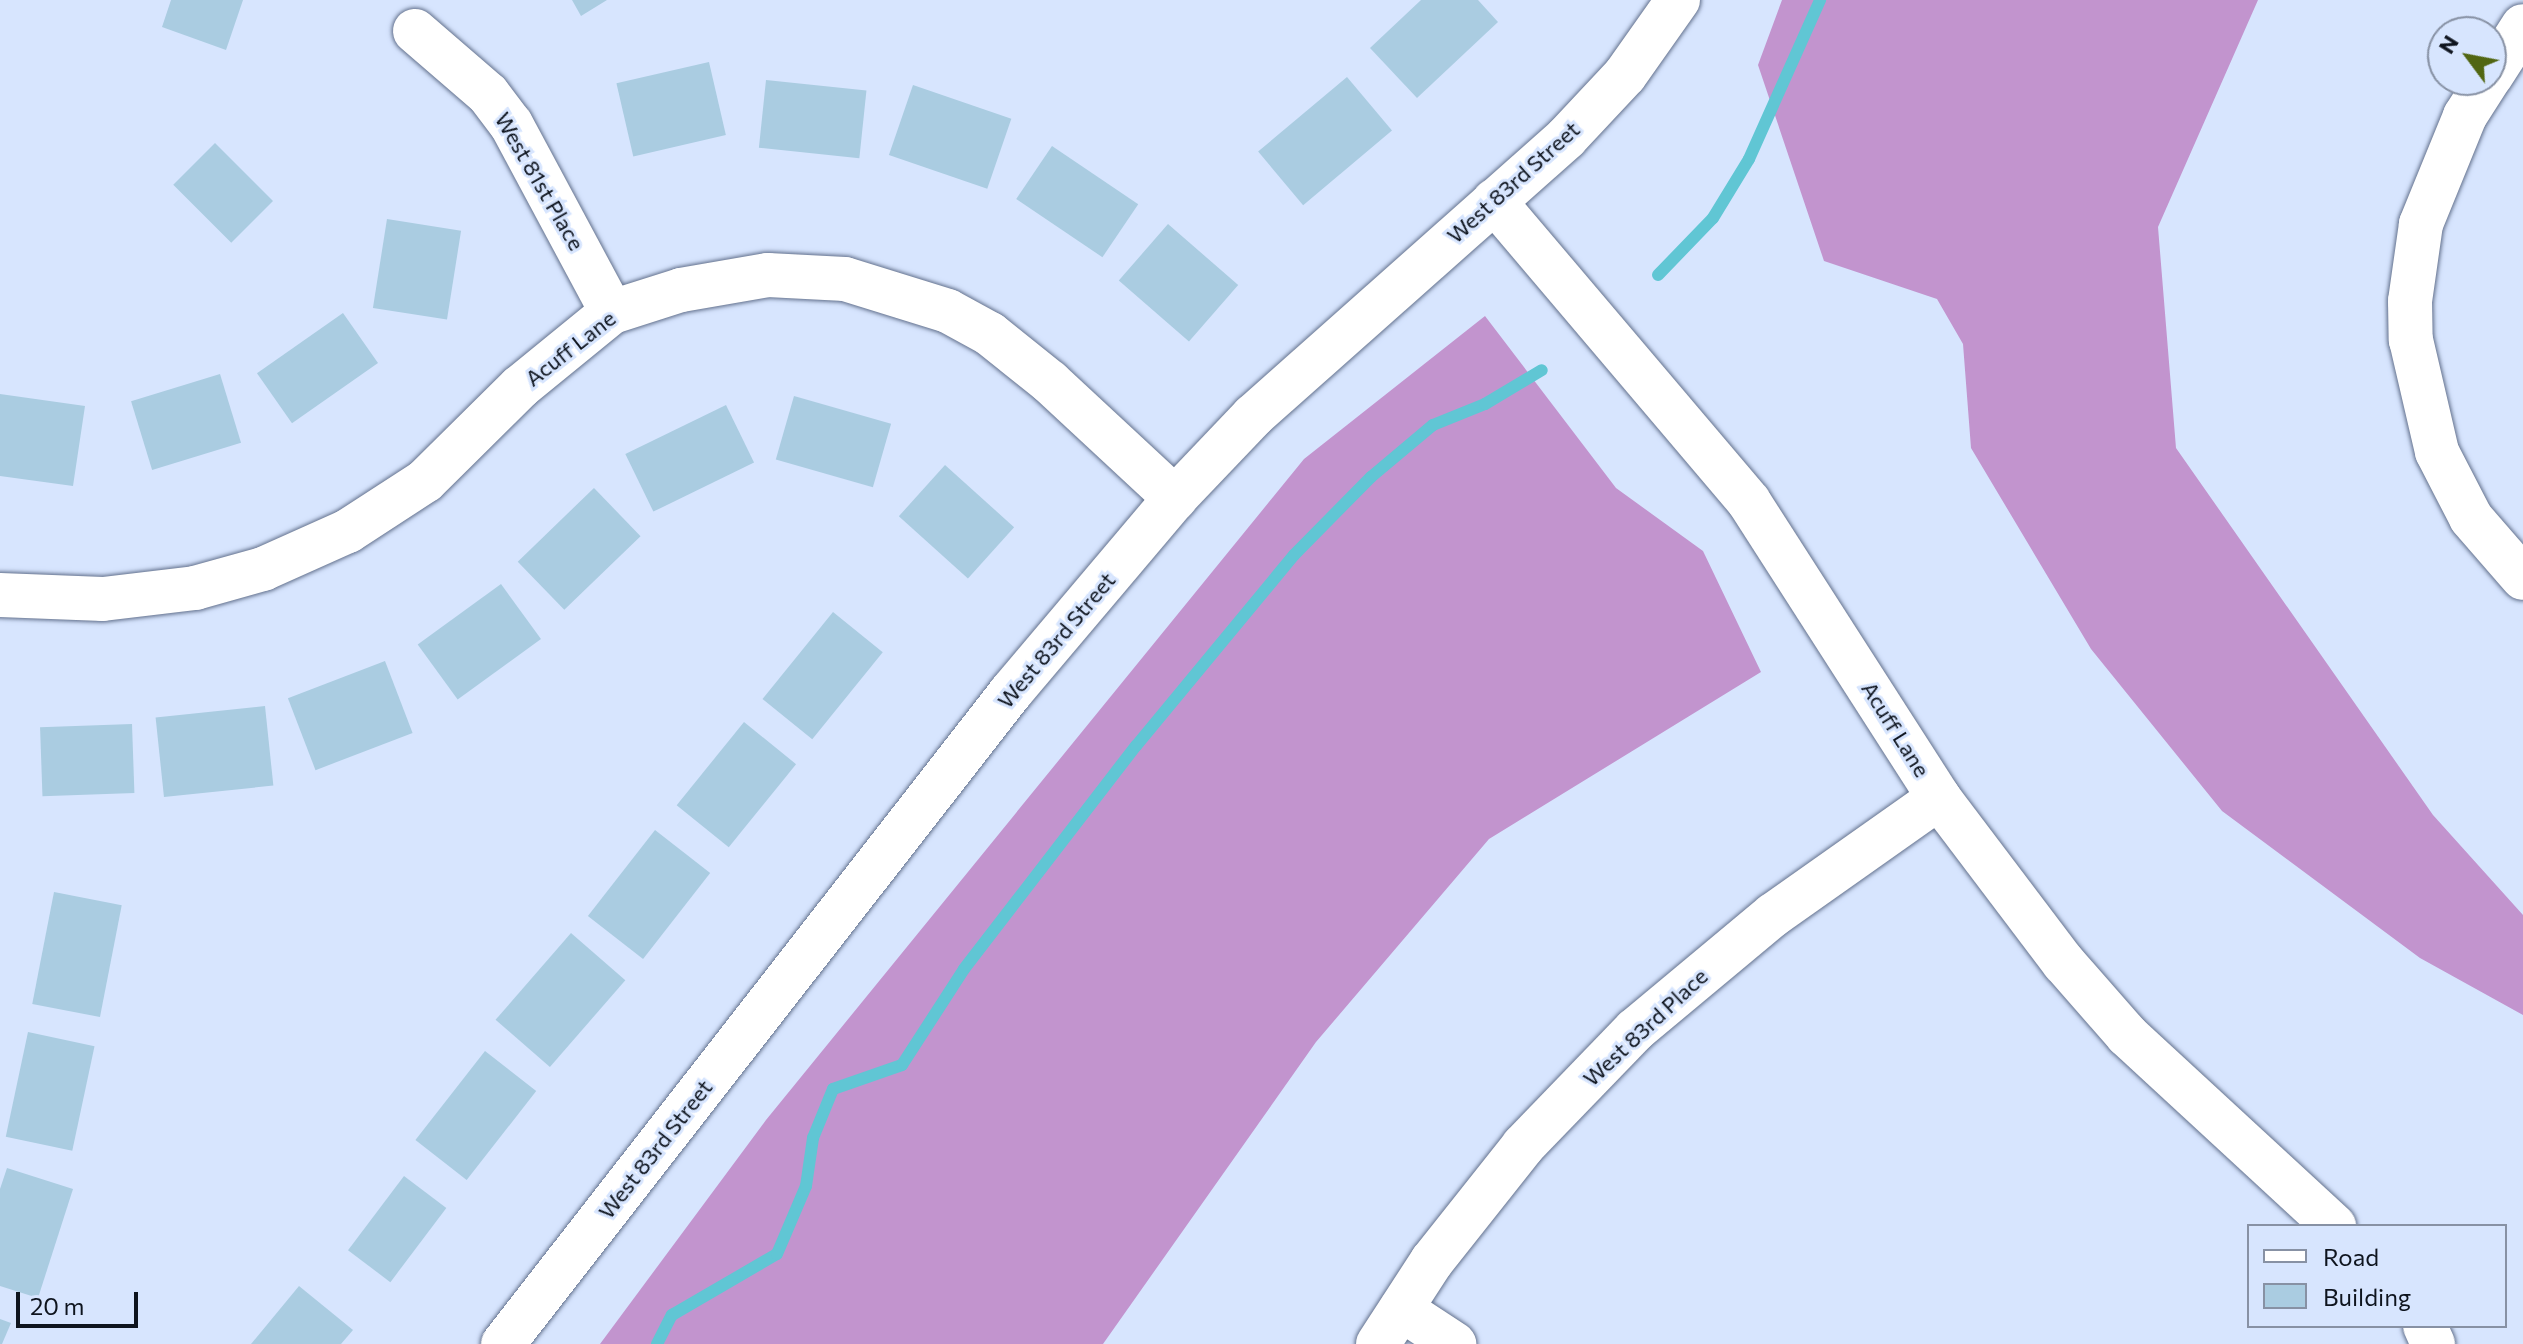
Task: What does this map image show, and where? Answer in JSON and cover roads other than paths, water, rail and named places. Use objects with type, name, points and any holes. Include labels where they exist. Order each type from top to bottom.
[{"type":"street","name":"West 83rd Street","points":[[503,1344],[1011,692],[1175,498],[1253,416],[1566,138],[1625,75],[1678,0]]},
{"type":"street","points":[[2507,51],[2523,26]]},
{"type":"street","name":"West 81st Place","points":[[415,31],[488,94],[511,124],[612,312]]},
{"type":"street","points":[[2478,96],[2465,116],[2421,224],[2410,301],[2411,340],[2437,452],[2471,518],[2523,578]]},
{"type":"street","name":"Acuff Lane","points":[[1494,201],[1749,502],[1939,798],[2127,1035],[2332,1224]]},
{"type":"street","name":"Acuff Lane","points":[[0,595],[103,599],[195,588],[263,569],[348,531],[425,481],[520,387],[612,312],[693,287],[768,275],[845,279],[912,296],[990,334],[1175,498]]},
{"type":"street","name":"West 83rd Place","points":[[1454,1344],[1389,1326],[1432,1261],[1523,1146],[1635,1030],[1773,915],[1939,798]]},
{"type":"waterway","points":[[1658,275],[1713,218],[1749,159],[1820,0]]},
{"type":"waterway","points":[[657,1344],[672,1315],[777,1254],[806,1186],[813,1138],[833,1089],[902,1065],[964,969],[1136,746],[1294,555],[1371,477],[1433,425],[1485,404],[1542,370]]}]
